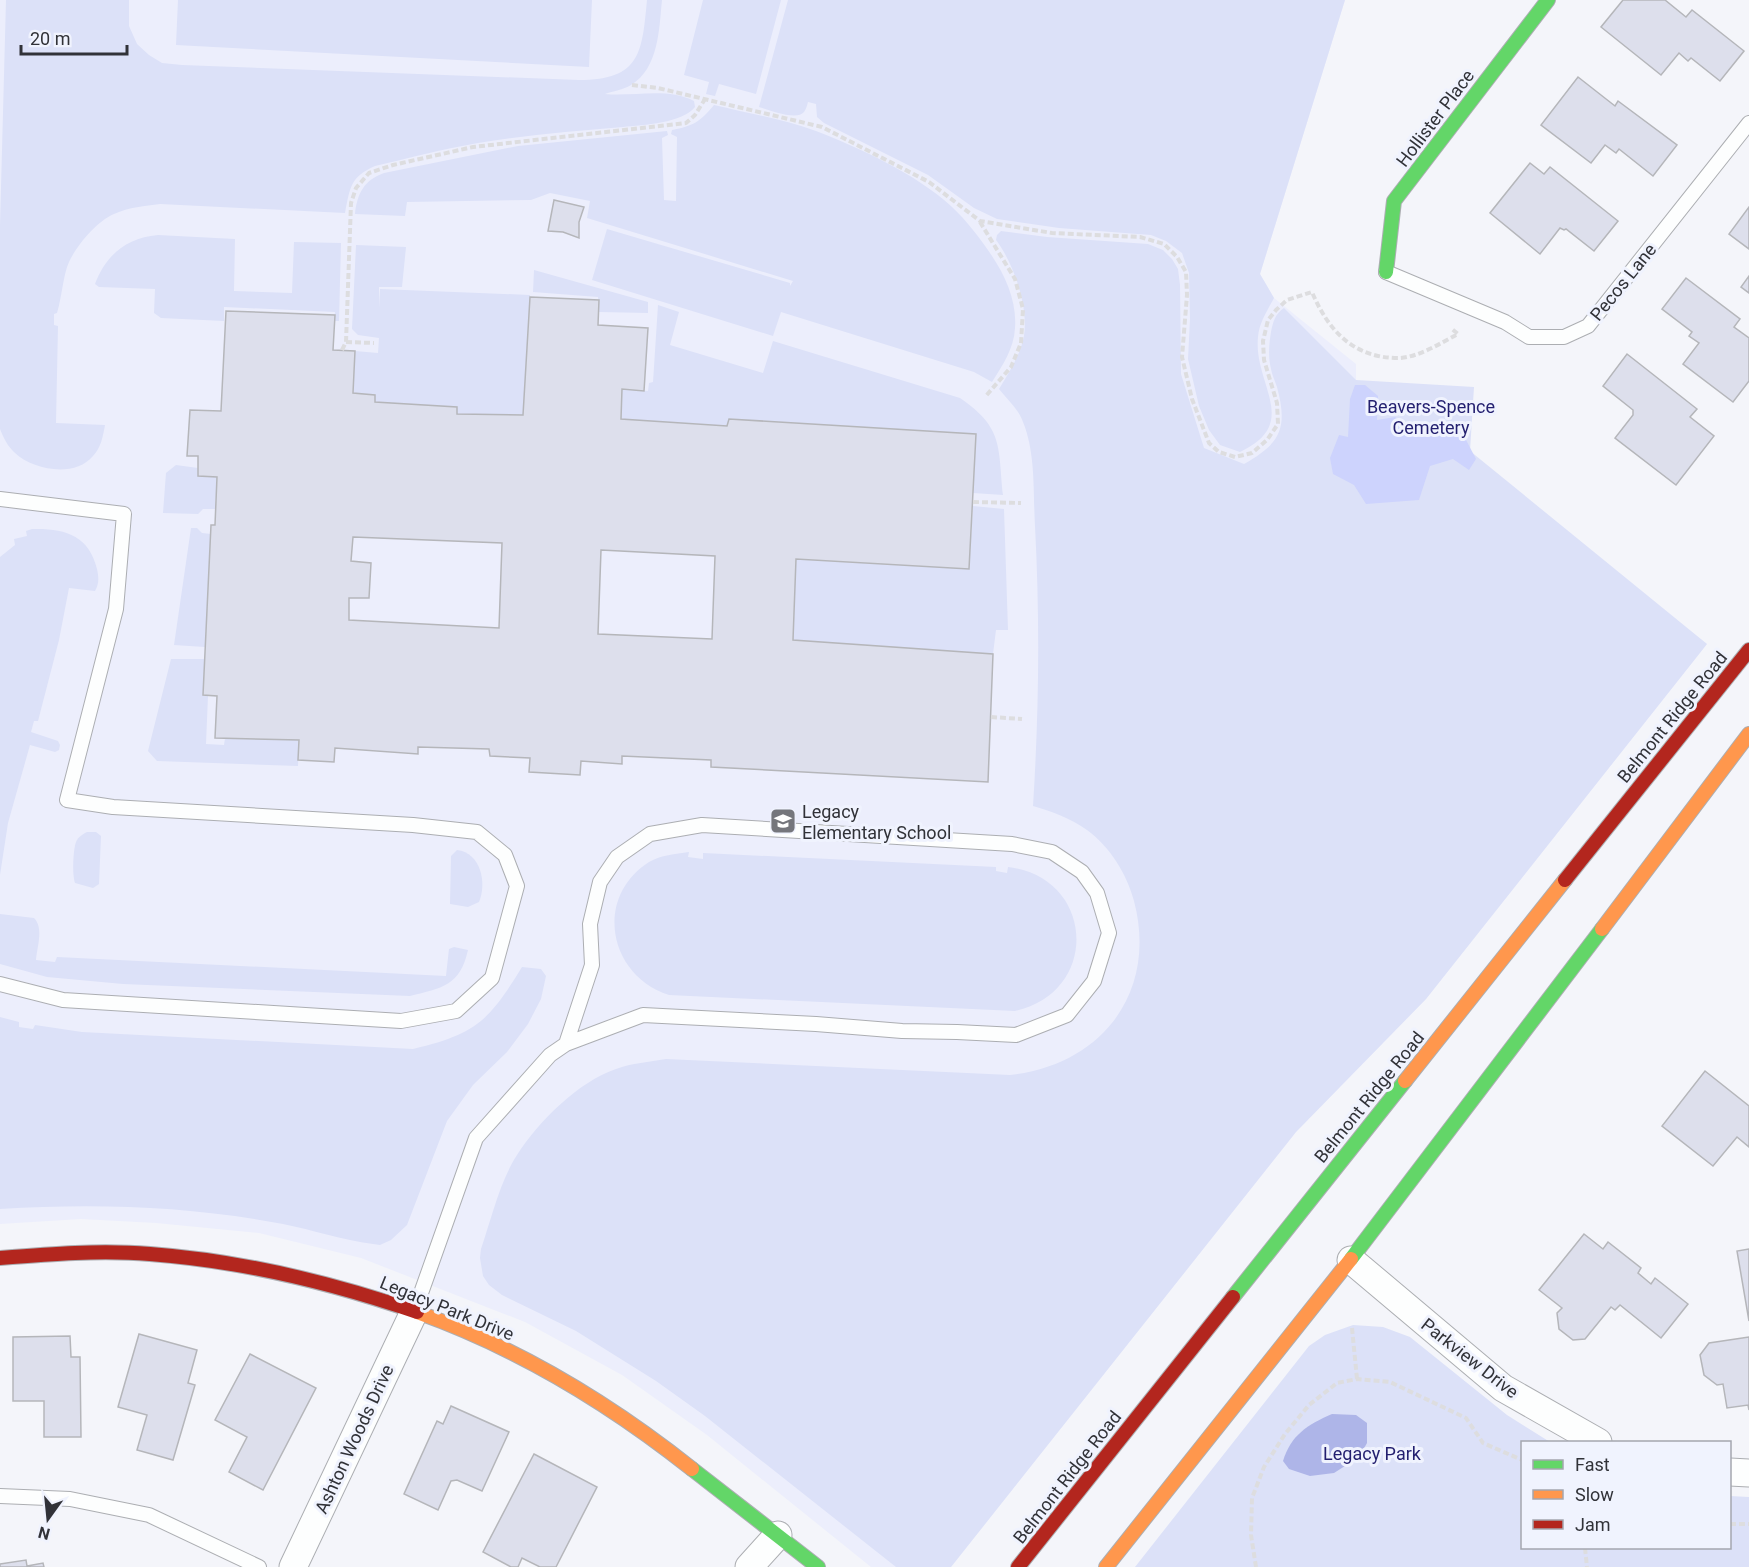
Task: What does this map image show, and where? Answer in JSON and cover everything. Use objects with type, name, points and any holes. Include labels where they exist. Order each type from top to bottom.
[{"type":"main road","name":"Hollister Place","points":[[1386,272],[1394,201],[1548,0]]},
{"type":"main road","name":"Belmont Ridge Road","points":[[1018,1567],[1749,650]]},
{"type":"main road","points":[[1106,1567],[1351,1260],[1749,734]]},
{"type":"main road","name":"Legacy Park Drive","points":[[0,1258],[44,1252],[128,1253],[229,1263],[328,1283],[415,1311],[502,1347],[576,1387],[646,1433],[818,1567]]},
{"type":"street","name":"Parkview Drive","points":[[1351,1260],[1503,1388],[1595,1441]]},
{"type":"street","name":"Ashton Woods Drive","points":[[293,1567],[415,1311]]},
{"type":"street","points":[[1731,1472],[1749,1473]]},
{"type":"street","points":[[749,1567],[778,1534]]},
{"type":"lane","name":"Pecos Lane","points":[[1386,272],[1505,322],[1529,337],[1564,337],[1588,326],[1749,123]]},
{"type":"lane","points":[[0,499],[124,514],[116,609],[67,800],[113,807],[413,825],[477,832],[505,855],[517,886],[492,978],[456,1011],[401,1021],[63,1000],[0,984]]},
{"type":"lane","points":[[415,1311],[476,1138],[550,1055],[566,1044],[643,1015],[816,1023],[902,1031],[1016,1035],[1067,1015],[1095,981],[1109,933],[1097,893],[1082,872],[1052,852],[1012,844],[702,825],[650,834],[617,857],[600,882],[590,924],[592,965],[566,1044]]},
{"type":"lane","points":[[0,1496],[70,1499],[149,1515],[259,1567]]},
{"type":"path","points":[[632,85],[658,88],[822,127],[929,182],[980,221],[1015,279],[1023,309],[1021,343],[1011,367],[985,397]]},
{"type":"path","points":[[342,350],[346,342],[351,203],[356,188],[369,173],[393,165],[473,147],[686,123],[695,115],[705,99]]},
{"type":"path","points":[[980,221],[1052,233],[1140,237],[1164,244],[1177,257],[1186,272],[1187,295],[1182,357],[1192,399],[1209,443],[1219,453],[1235,458],[1252,453],[1267,440],[1278,424],[1277,403],[1264,360],[1263,341],[1268,320],[1287,300],[1311,292],[1321,314],[1339,336],[1364,352],[1399,358],[1431,348],[1458,334],[1449,326]]},
{"type":"path","points":[[346,342],[374,343]]},
{"type":"path","points":[[973,502],[1021,503]]},
{"type":"path","points":[[991,717],[1022,719]]},
{"type":"path","points":[[1352,1328],[1357,1379]]},
{"type":"path","points":[[1256,1567],[1251,1535],[1252,1498],[1264,1467],[1285,1434],[1309,1405],[1337,1383],[1357,1379],[1390,1382],[1466,1418],[1483,1443],[1521,1460]]},
{"type":"path","points":[[1731,1524],[1749,1524]]},
{"type":"path","points":[[1585,1549],[1587,1567]]},
{"type":"shaded area","name":"Legacy Elementary School","points":[[0,0],[1345,0],[1260,274],[1274,298],[1356,364],[1356,380],[1707,644],[1426,999],[1296,1132],[951,1567],[871,1567],[707,1435],[622,1375],[525,1322],[361,1258],[259,1233],[156,1223],[81,1219],[0,1224]]},
{"type":"shaded area","points":[[1355,385],[1365,385],[1378,396],[1377,420],[1395,417],[1407,426],[1433,429],[1438,422],[1465,431],[1465,438],[1476,459],[1469,470],[1453,459],[1430,466],[1419,500],[1366,504],[1354,485],[1333,474],[1330,458],[1339,435],[1348,437],[1350,399]]},
{"type":"shaded area","points":[[1332,1414],[1356,1415],[1367,1423],[1367,1443],[1359,1457],[1334,1473],[1310,1476],[1289,1469],[1283,1461],[1295,1438],[1315,1422]]},
{"type":"green space","points":[[6,0],[129,0],[129,26],[137,44],[162,63],[579,80],[600,79],[615,75],[626,68],[634,60],[640,48],[647,0],[662,0],[656,47],[647,69],[631,85],[605,94],[673,94],[694,101],[695,107],[682,117],[662,122],[496,140],[375,166],[360,174],[352,184],[345,213],[160,204],[131,208],[108,217],[88,234],[69,262],[57,313],[54,314],[54,325],[58,326],[56,423],[105,425],[98,449],[85,463],[76,467],[54,469],[32,464],[23,459],[10,448],[0,429],[0,225]]},
{"type":"green space","points":[[178,0],[592,0],[589,67],[176,45]]},
{"type":"green space","points":[[703,0],[781,0],[756,94],[719,84],[715,96],[706,94],[709,82],[684,75]]},
{"type":"green space","points":[[788,0],[1345,0],[1260,274],[1274,298],[1262,322],[1258,337],[1258,354],[1272,415],[1268,428],[1258,441],[1240,452],[1220,445],[1209,430],[1199,406],[1188,359],[1189,273],[1182,253],[1166,241],[1151,235],[1059,228],[997,219],[974,208],[928,175],[824,123],[817,117],[816,104],[808,102],[804,112],[795,115],[759,107]]},
{"type":"green space","points":[[714,105],[791,123],[851,145],[921,183],[957,212],[992,256],[1002,272],[1012,299],[1015,318],[1014,336],[1007,357],[992,382],[974,372],[781,312],[773,336],[592,280],[607,229],[790,283],[790,286],[793,281],[587,218],[590,201],[550,193],[531,200],[407,202],[405,216],[355,214],[363,189],[371,180],[384,173],[518,146],[667,131],[668,135],[662,138],[664,200],[676,201],[677,137],[671,134],[672,130],[696,122]]},
{"type":"green space","name":"Beavers-Spence Cemetery","points":[[1001,231],[1047,237],[1148,244],[1163,250],[1178,269],[1181,374],[1204,448],[1244,464],[1274,441],[1281,424],[1282,413],[1271,371],[1269,350],[1274,322],[1278,313],[1284,308],[1356,380],[1474,387],[1470,451],[1707,644],[1426,999],[1296,1132],[951,1567],[896,1567],[705,1416],[656,1381],[576,1331],[502,1295],[489,1285],[483,1276],[480,1258],[501,1189],[511,1165],[526,1142],[560,1104],[588,1083],[616,1069],[666,1059],[1010,1075],[1043,1068],[1072,1056],[1096,1040],[1116,1018],[1130,993],[1138,965],[1139,934],[1134,901],[1122,871],[1103,844],[1087,830],[1061,816],[1033,806],[1038,701],[1038,631],[1033,473],[1030,447],[1023,422],[1016,409],[999,389],[1019,353],[1025,321],[1020,292],[1010,263],[996,240]]},
{"type":"green space","points":[[158,235],[235,239],[234,291],[292,293],[294,242],[341,243],[339,321],[334,321],[335,312],[224,307],[224,321],[161,318],[154,313],[155,289],[99,287],[95,284],[105,265],[119,250],[136,240]]},
{"type":"green space","points":[[356,245],[406,247],[402,287],[379,287],[379,308],[380,289],[530,295],[523,415],[457,414],[457,408],[375,402],[374,395],[353,393],[355,351],[378,353],[379,338],[358,335],[352,329]]},
{"type":"green space","points":[[534,270],[648,302],[648,313],[599,312],[598,297],[533,292]]},
{"type":"green space","points":[[658,305],[679,312],[670,345],[763,373],[773,341],[960,398],[985,419],[992,429],[999,451],[1003,495],[973,493],[976,434],[729,419],[727,426],[621,419],[622,389],[648,391],[649,383],[653,382]]},
{"type":"green space","points":[[176,465],[198,468],[198,476],[217,477],[215,509],[203,509],[198,514],[163,513],[166,473]]},
{"type":"green space","points":[[973,506],[1004,509],[1008,630],[996,630],[993,654],[793,640],[796,559],[969,569]]},
{"type":"green space","points":[[191,528],[211,534],[205,647],[174,645]]},
{"type":"green space","points":[[55,530],[74,536],[88,548],[97,569],[98,583],[95,591],[69,588],[59,640],[38,721],[34,721],[31,732],[58,741],[59,750],[55,752],[30,745],[8,823],[0,875],[0,557],[15,545],[14,539],[27,536],[26,531]]},
{"type":"green space","points":[[171,659],[205,659],[203,695],[208,696],[206,744],[224,745],[225,738],[299,740],[298,766],[157,761],[148,751]]},
{"type":"green space","points":[[87,832],[96,832],[101,836],[99,884],[93,888],[75,883],[73,874],[76,842]]},
{"type":"green space","points":[[457,850],[472,857],[477,863],[482,878],[479,902],[468,907],[450,904],[451,856]]},
{"type":"green space","points":[[689,852],[688,857],[703,859],[703,853],[996,867],[996,871],[1007,873],[1008,867],[1037,875],[1058,891],[1071,912],[1076,936],[1074,960],[1062,982],[1043,1000],[1015,1011],[669,995],[649,985],[633,971],[622,954],[616,935],[615,915],[620,895],[631,877],[649,862],[663,856]]},
{"type":"green space","points":[[0,914],[34,918],[39,927],[36,960],[55,962],[57,957],[446,976],[449,949],[454,947],[468,950],[460,971],[448,984],[410,996],[123,984],[47,977],[0,964]]},
{"type":"green space","points":[[522,967],[541,969],[546,976],[541,999],[528,1024],[507,1052],[473,1085],[447,1121],[407,1225],[391,1240],[380,1245],[283,1224],[178,1210],[107,1206],[0,1209],[0,1017],[19,1022],[19,1027],[33,1029],[35,1025],[82,1032],[413,1049],[452,1037],[479,1023],[500,1000]]},
{"type":"green space","name":"Legacy Park","points":[[1353,1325],[1383,1327],[1410,1337],[1507,1415],[1548,1441],[1521,1441],[1521,1549],[1731,1549],[1731,1496],[1749,1497],[1749,1567],[1135,1567],[1309,1346],[1325,1335]]},
{"type":"building","points":[[1623,0],[1665,0],[1686,17],[1692,10],[1744,51],[1720,81],[1691,58],[1688,61],[1679,53],[1661,75],[1601,27]]},
{"type":"building","points":[[1578,77],[1615,106],[1618,101],[1677,145],[1653,176],[1619,149],[1616,153],[1605,145],[1591,163],[1541,125]]},
{"type":"building","points":[[1530,163],[1544,174],[1550,167],[1618,221],[1594,251],[1566,229],[1560,228],[1540,254],[1490,213]]},
{"type":"building","points":[[554,200],[584,207],[579,222],[579,238],[563,232],[548,231]]},
{"type":"building","points":[[1749,207],[1749,249],[1729,234]]},
{"type":"building","points":[[1749,276],[1749,293],[1741,287]]},
{"type":"building","points":[[1686,278],[1740,319],[1734,327],[1749,338],[1749,381],[1733,402],[1683,364],[1699,343],[1689,336],[1692,332],[1662,309]]},
{"type":"building","name":"Legacy Elementary School","points":[[530,297],[599,300],[598,325],[648,328],[644,391],[622,389],[621,419],[727,426],[729,419],[976,434],[969,569],[796,559],[793,640],[993,654],[988,782],[711,767],[711,760],[622,756],[622,764],[581,761],[580,775],[529,772],[530,758],[490,756],[489,749],[418,747],[418,754],[335,748],[334,762],[298,760],[299,740],[215,738],[217,696],[203,695],[211,525],[215,525],[217,477],[198,476],[198,456],[187,456],[190,410],[221,411],[226,311],[335,315],[333,350],[355,351],[353,393],[375,395],[375,402],[457,407],[457,414],[523,415]],"holes":[[[353,537],[502,543],[499,628],[349,620],[349,598],[369,598],[371,563],[351,561]],[[601,550],[715,556],[712,639],[598,634]]]},
{"type":"building","points":[[1627,354],[1697,409],[1690,417],[1714,436],[1676,485],[1615,438],[1633,415],[1633,410],[1603,386]]},
{"type":"building","points":[[1705,1071],[1749,1106],[1749,1147],[1737,1137],[1713,1166],[1662,1126]]},
{"type":"building","points":[[1584,1234],[1603,1249],[1608,1242],[1641,1268],[1638,1273],[1651,1284],[1655,1278],[1688,1304],[1661,1338],[1620,1305],[1615,1310],[1611,1307],[1585,1339],[1573,1340],[1559,1329],[1557,1313],[1562,1308],[1539,1290]]},
{"type":"building","points":[[1749,1249],[1749,1321],[1737,1251]]},
{"type":"building","points":[[139,1334],[197,1350],[188,1383],[195,1385],[173,1460],[137,1450],[147,1415],[118,1407]]},
{"type":"building","points":[[70,1336],[71,1357],[80,1357],[81,1437],[44,1437],[44,1401],[13,1401],[13,1337]]},
{"type":"building","points":[[1749,1337],[1749,1410],[1748,1405],[1727,1408],[1723,1384],[1717,1385],[1704,1375],[1700,1355],[1709,1343]]},
{"type":"building","points":[[250,1354],[316,1388],[263,1490],[229,1472],[247,1437],[215,1420]]},
{"type":"building","points":[[451,1406],[509,1432],[482,1491],[457,1480],[451,1481],[438,1510],[404,1494],[437,1421],[443,1424]]},
{"type":"building","points":[[534,1454],[597,1487],[556,1567],[540,1567],[522,1558],[518,1567],[511,1567],[483,1552]]},
{"type":"building","points":[[26,1560],[27,1566],[43,1563],[44,1567],[0,1567],[0,1564]]},
{"type":"traffic: fast","points":[[1386,272],[1394,201],[1548,0]]},
{"type":"traffic: fast","points":[[1351,1259],[1602,929]]},
{"type":"traffic: fast","points":[[1233,1297],[1405,1081]]},
{"type":"traffic: fast","points":[[692,1469],[818,1567]]},
{"type":"traffic: slow","points":[[1602,929],[1749,734]]},
{"type":"traffic: slow","points":[[1405,1081],[1565,880]]},
{"type":"traffic: slow","points":[[1106,1567],[1351,1259]]},
{"type":"traffic: slow","points":[[417,1312],[491,1342],[561,1379],[628,1422],[692,1469]]},
{"type":"traffic: jam","points":[[1565,880],[1749,650]]},
{"type":"traffic: jam","points":[[0,1258],[112,1252],[184,1257],[319,1282],[417,1312]]},
{"type":"traffic: jam","points":[[1018,1567],[1233,1297]]},
{"type":"place","name":"Legacy Elementary School","points":[[783,821]]}]
